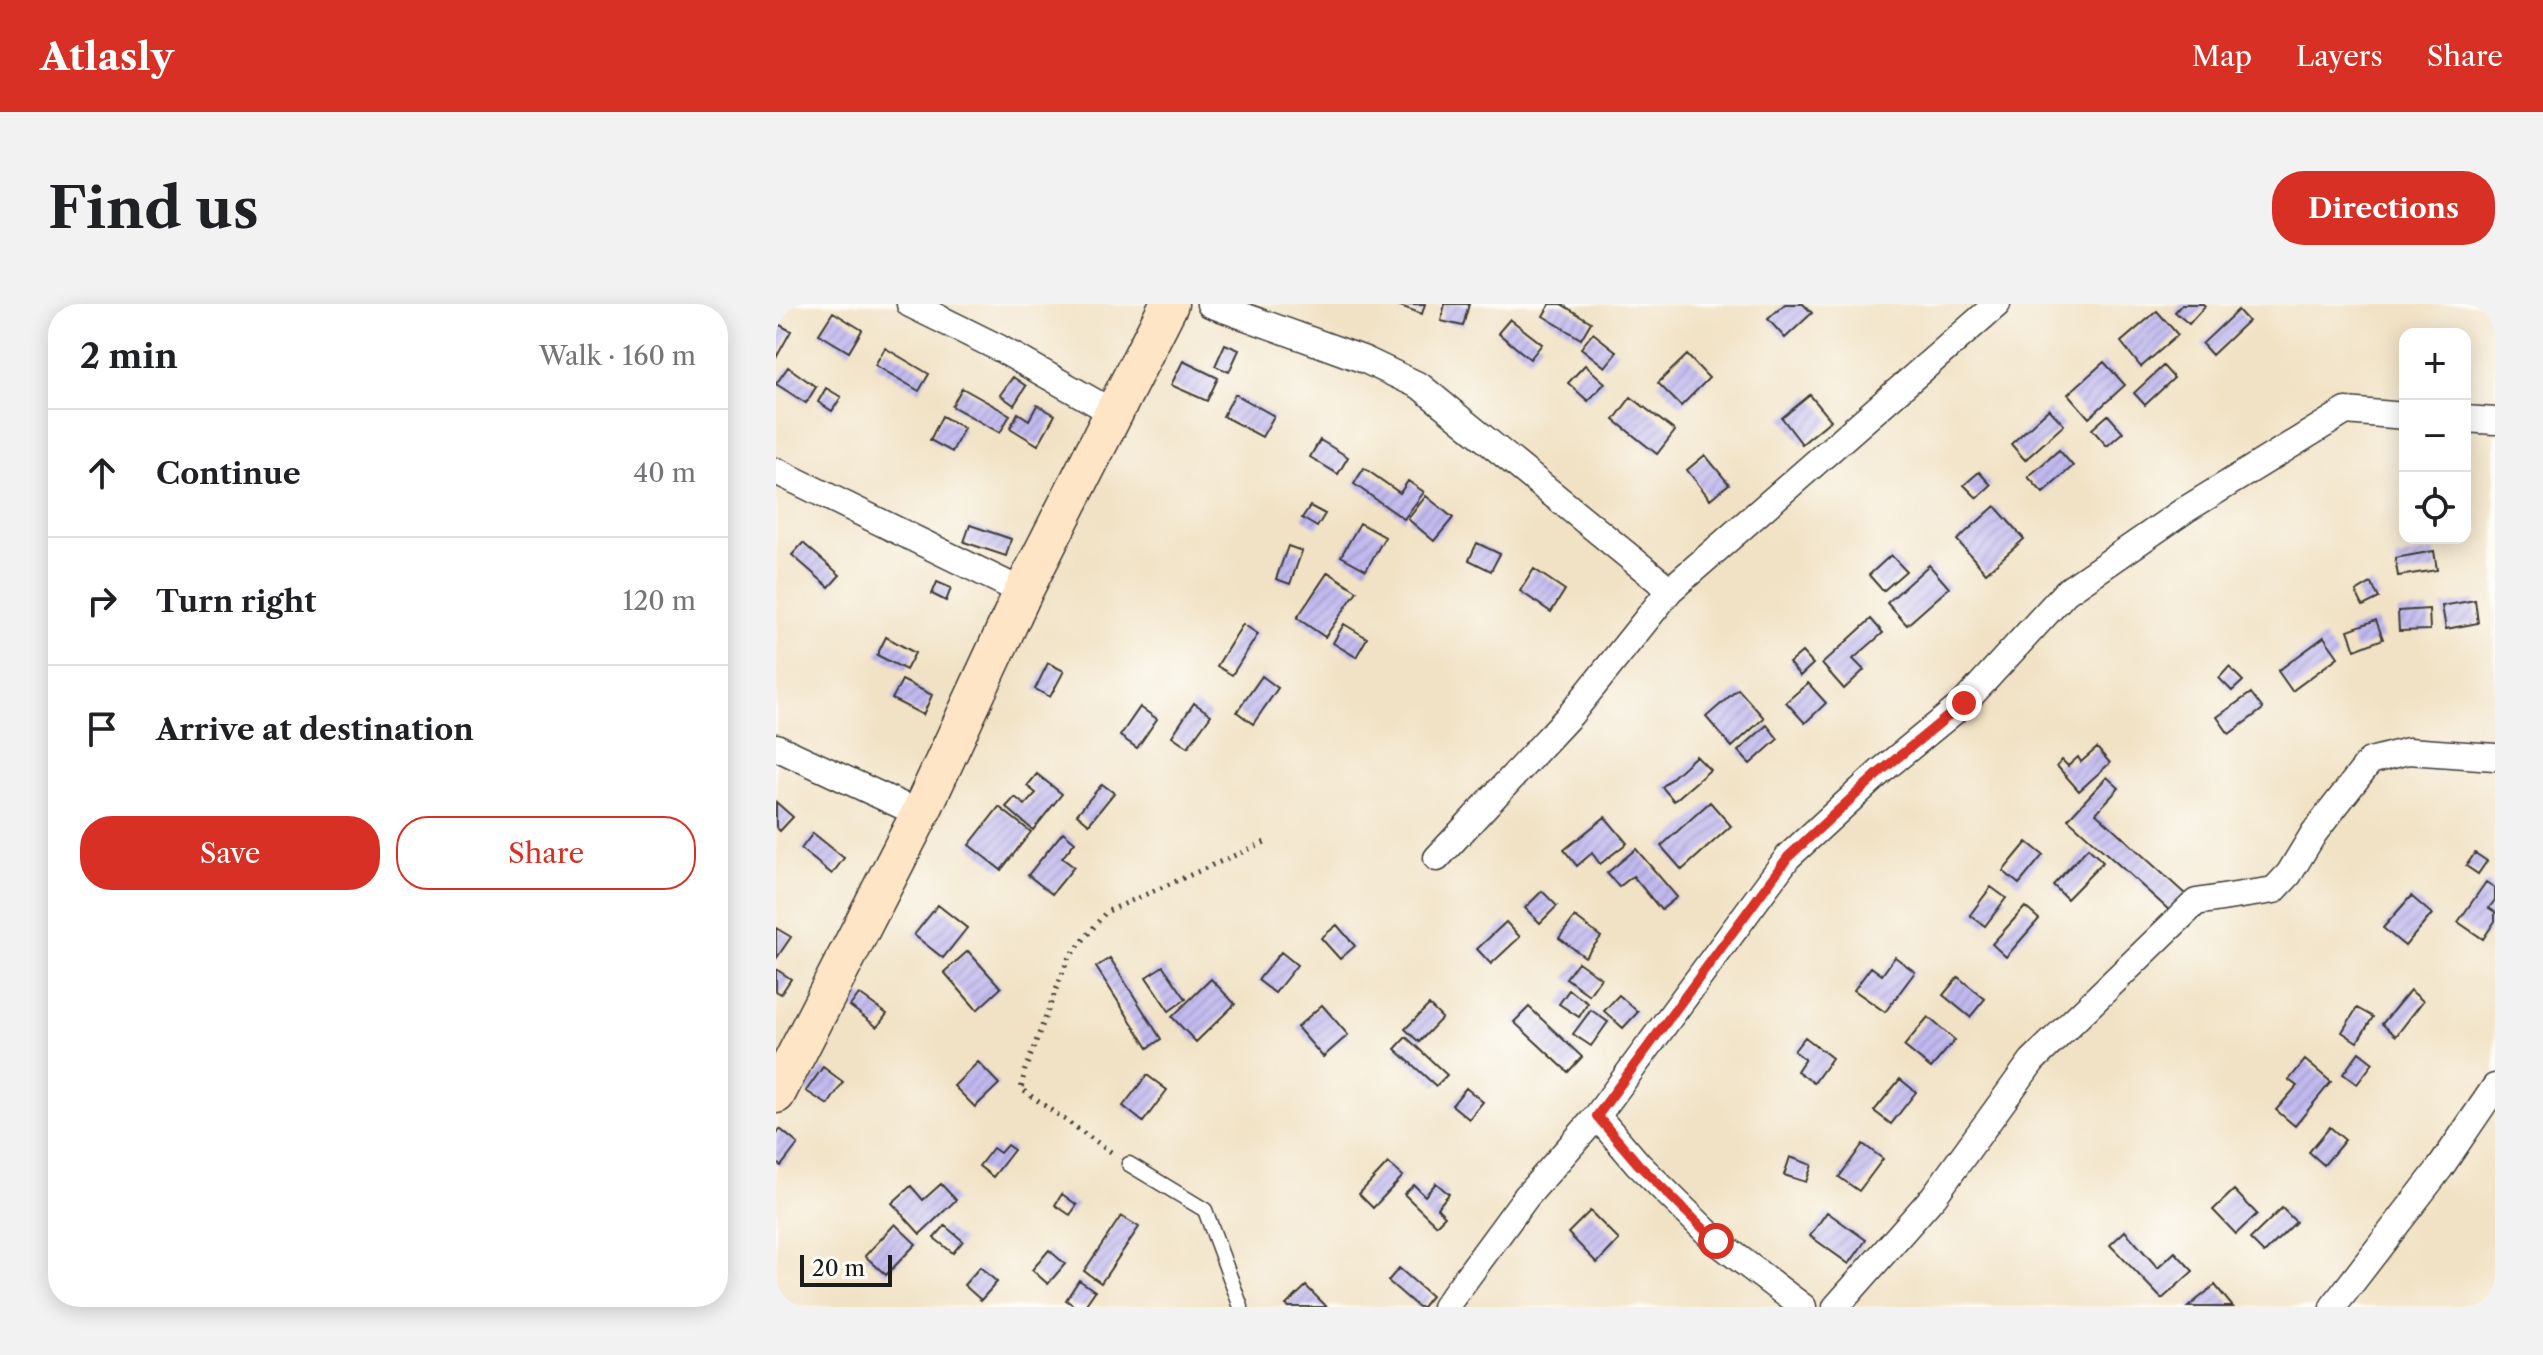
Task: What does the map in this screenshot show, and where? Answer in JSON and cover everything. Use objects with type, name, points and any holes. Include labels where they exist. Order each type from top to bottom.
[{"type":"street","points":[[910,304],[999,348],[1112,412]]},
{"type":"street","points":[[776,1094],[920,814],[1023,592],[1169,304]]},
{"type":"street","points":[[1210,304],[1365,360],[1420,386],[1670,590]]},
{"type":"street","points":[[1437,858],[1571,714],[1670,590],[1997,304]]},
{"type":"street","points":[[1445,1307],[1526,1197],[1597,1116],[1788,857],[1880,772],[1964,703],[2066,592],[2185,510],[2346,411],[2399,415]]},
{"type":"street","points":[[2471,419],[2495,421]]},
{"type":"street","points":[[776,471],[1023,592]]},
{"type":"street","points":[[776,747],[920,814]]},
{"type":"street","points":[[1836,1307],[1934,1196],[2032,1061],[2196,902],[2274,890],[2289,874],[2314,833],[2370,761],[2408,751],[2495,757]]},
{"type":"street","points":[[2333,1307],[2440,1168],[2495,1087]]},
{"type":"street","points":[[1597,1116],[1638,1164],[1716,1241],[1803,1307]]},
{"type":"lane","points":[[1129,1164],[1205,1210],[1241,1307]]},
{"type":"path","points":[[1129,1164],[1021,1089],[1025,1070],[1068,959],[1106,912],[1265,842]]},
{"type":"building","points":[[1395,304],[1425,304],[1422,314]]},
{"type":"building","points":[[1445,304],[1469,304],[1463,326],[1441,321]]},
{"type":"building","points":[[1550,304],[1561,304],[1591,322],[1581,339],[1543,316]]},
{"type":"building","points":[[1785,304],[1803,304],[1812,313],[1785,338],[1768,319]]},
{"type":"building","points":[[2182,304],[2205,306],[2189,324],[2175,312]]},
{"type":"building","points":[[2238,310],[2248,321],[2212,355],[2202,344]]},
{"type":"building","points":[[2157,311],[2178,335],[2141,367],[2121,342]]},
{"type":"building","points":[[833,312],[862,330],[849,352],[819,334]]},
{"type":"building","points":[[1510,319],[1542,344],[1530,359],[1498,333]]},
{"type":"building","points":[[776,323],[791,331],[776,358]]},
{"type":"building","points":[[1593,333],[1617,352],[1605,367],[1581,348]]},
{"type":"building","points":[[1225,344],[1239,350],[1229,372],[1215,366]]},
{"type":"building","points":[[885,348],[929,374],[919,391],[875,365]]},
{"type":"building","points":[[1687,355],[1709,378],[1681,406],[1658,383]]},
{"type":"building","points":[[1183,361],[1218,378],[1207,401],[1171,385]]},
{"type":"building","points":[[2104,362],[2125,385],[2089,418],[2068,394]]},
{"type":"building","points":[[1585,365],[1605,383],[1588,401],[1568,383]]},
{"type":"building","points":[[2163,366],[2174,378],[2145,405],[2134,393]]},
{"type":"building","points":[[788,367],[816,387],[806,403],[776,384]]},
{"type":"building","points":[[1013,377],[1026,386],[1014,405],[1000,395]]},
{"type":"building","points":[[826,388],[841,397],[832,411],[818,402]]},
{"type":"building","points":[[962,388],[1010,415],[1000,433],[952,406]]},
{"type":"building","points":[[1235,394],[1274,416],[1262,437],[1223,416]]},
{"type":"building","points":[[1810,395],[1831,420],[1802,444],[1782,418]]},
{"type":"building","points":[[1631,397],[1675,431],[1657,454],[1614,420]]},
{"type":"building","points":[[1037,405],[1055,415],[1038,445],[1010,428],[1018,413],[1029,420]]},
{"type":"building","points":[[2049,409],[2064,425],[2025,460],[2011,444]]},
{"type":"building","points":[[2108,415],[2123,432],[2107,446],[2092,429]]},
{"type":"building","points":[[942,416],[964,428],[952,452],[930,440]]},
{"type":"building","points":[[1320,440],[1348,457],[1338,474],[1310,457]]},
{"type":"building","points":[[2059,450],[2073,466],[2043,493],[2028,477]]},
{"type":"building","points":[[1705,455],[1729,484],[1710,499],[1687,470]]},
{"type":"building","points":[[1364,468],[1400,493],[1408,481],[1424,492],[1404,519],[1354,484]]},
{"type":"building","points":[[1979,472],[1991,485],[1977,498],[1964,485]]},
{"type":"building","points":[[1426,496],[1453,518],[1434,541],[1408,519]]},
{"type":"building","points":[[1310,506],[1325,514],[1317,527],[1302,518]]},
{"type":"building","points":[[1995,506],[2024,539],[1986,573],[1957,540]]},
{"type":"building","points":[[1360,523],[1385,537],[1366,570],[1341,556]]},
{"type":"building","points":[[970,525],[1011,539],[1006,556],[964,542]]},
{"type":"building","points":[[803,543],[840,575],[829,587],[792,555]]},
{"type":"building","points":[[1477,543],[1500,554],[1491,571],[1469,560]]},
{"type":"building","points":[[1288,546],[1302,551],[1290,584],[1276,579]]},
{"type":"building","points":[[2434,551],[2437,570],[2398,576],[2395,558]]},
{"type":"building","points":[[1891,555],[1906,571],[1883,591],[1869,575]]},
{"type":"building","points":[[1929,565],[1949,588],[1907,625],[1887,603]]},
{"type":"building","points":[[1534,569],[1565,590],[1551,612],[1520,591]]},
{"type":"building","points":[[1328,572],[1357,591],[1325,637],[1297,618]]},
{"type":"building","points":[[937,582],[951,588],[946,601],[932,594]]},
{"type":"building","points":[[2371,583],[2379,598],[2363,606],[2356,592]]},
{"type":"building","points":[[2475,600],[2478,623],[2446,629],[2442,606]]},
{"type":"building","points":[[2429,609],[2430,630],[2399,631],[2398,611]]},
{"type":"building","points":[[1871,619],[1883,633],[1853,659],[1864,670],[1844,689],[1822,664]]},
{"type":"building","points":[[2376,620],[2383,639],[2355,650],[2348,630]]},
{"type":"building","points":[[1243,624],[1258,634],[1232,675],[1217,666]]},
{"type":"building","points":[[1344,624],[1367,638],[1356,657],[1333,643]]},
{"type":"building","points":[[886,637],[915,653],[906,670],[877,655]]},
{"type":"building","points":[[2324,637],[2338,657],[2292,691],[2278,671]]},
{"type":"building","points":[[1802,652],[1813,664],[1800,676],[1789,663]]},
{"type":"building","points":[[1048,663],[1064,671],[1050,697],[1035,689]]},
{"type":"building","points":[[2229,667],[2243,681],[2232,691],[2219,678]]},
{"type":"building","points":[[1262,676],[1278,688],[1253,724],[1237,712]]},
{"type":"building","points":[[902,680],[932,695],[923,715],[892,699]]},
{"type":"building","points":[[1808,683],[1826,703],[1805,723],[1786,702]]},
{"type":"building","points":[[1738,689],[1764,718],[1732,747],[1706,717]]},
{"type":"building","points":[[2251,693],[2263,709],[2229,734],[2217,717]]},
{"type":"building","points":[[1194,703],[1211,715],[1188,747],[1172,736]]},
{"type":"building","points":[[1140,707],[1157,719],[1137,748],[1120,736]]},
{"type":"building","points":[[1767,725],[1778,739],[1750,764],[1738,751]]},
{"type":"building","points":[[2097,748],[2110,763],[2079,791],[2057,766],[2062,760],[2068,766],[2078,757],[2081,762]]},
{"type":"building","points":[[1696,756],[1710,770],[1674,801],[1662,787]]},
{"type":"building","points":[[1037,774],[1062,794],[1033,830],[1006,807],[1015,797],[1025,805],[1036,793],[1027,786]]},
{"type":"building","points":[[2107,777],[2119,788],[2096,813],[2185,894],[2170,911],[2068,819]]},
{"type":"building","points":[[1102,784],[1114,793],[1089,824],[1077,814]]},
{"type":"building","points":[[776,802],[793,817],[780,831],[776,827]]},
{"type":"building","points":[[1710,802],[1731,826],[1682,870],[1661,846]]},
{"type":"building","points":[[999,807],[1031,832],[1001,870],[969,845]]},
{"type":"building","points":[[1605,817],[1627,843],[1600,864],[1592,853],[1577,866],[1564,850]]},
{"type":"building","points":[[1063,832],[1075,842],[1062,858],[1074,867],[1052,894],[1028,875]]},
{"type":"building","points":[[813,833],[844,858],[832,874],[801,849]]},
{"type":"building","points":[[2027,842],[2043,855],[2019,884],[2003,871]]},
{"type":"building","points":[[2088,848],[2103,862],[2067,899],[2053,885]]},
{"type":"building","points":[[1636,849],[1677,897],[1661,910],[1633,876],[1619,887],[1607,873]]},
{"type":"building","points":[[2475,853],[2487,861],[2478,874],[2466,866]]},
{"type":"building","points":[[2486,882],[2495,888],[2495,900],[2489,908],[2495,912],[2495,921],[2483,939],[2458,922]]},
{"type":"building","points":[[1991,887],[2006,898],[1985,926],[1970,915]]},
{"type":"building","points":[[1542,891],[1557,906],[1540,923],[1525,908]]},
{"type":"building","points":[[2411,896],[2432,914],[2405,946],[2383,928]]},
{"type":"building","points":[[938,905],[967,928],[943,958],[914,935]]},
{"type":"building","points":[[2025,907],[2039,919],[2006,957],[1992,944]]},
{"type":"building","points":[[1575,917],[1601,937],[1585,957],[1559,938]]},
{"type":"building","points":[[1506,922],[1520,937],[1491,964],[1477,949]]},
{"type":"building","points":[[1337,925],[1355,946],[1340,959],[1321,938]]},
{"type":"building","points":[[776,928],[791,937],[776,959]]},
{"type":"building","points":[[968,951],[1001,988],[977,1010],[944,972]]},
{"type":"building","points":[[1281,952],[1297,965],[1275,993],[1258,980]]},
{"type":"building","points":[[1895,957],[1915,972],[1885,1012],[1854,990],[1871,967],[1882,975]]},
{"type":"building","points":[[1110,958],[1161,1039],[1148,1048],[1096,967]]},
{"type":"building","points":[[1578,962],[1601,978],[1589,995],[1566,978]]},
{"type":"building","points":[[1163,966],[1186,999],[1169,1011],[1146,977]]},
{"type":"building","points":[[776,969],[791,979],[781,994],[776,991]]},
{"type":"building","points":[[1958,977],[1985,999],[1970,1017],[1943,995]]},
{"type":"building","points":[[1211,979],[1235,1004],[1196,1042],[1172,1017]]},
{"type":"building","points":[[1569,990],[1588,1003],[1579,1017],[1559,1004]]},
{"type":"building","points":[[2410,990],[2423,1001],[2396,1036],[2382,1024]]},
{"type":"building","points":[[859,994],[887,1014],[877,1027],[850,1006]]},
{"type":"building","points":[[1619,995],[1638,1012],[1623,1028],[1604,1011]]},
{"type":"building","points":[[1322,1005],[1348,1035],[1323,1057],[1297,1027]]},
{"type":"building","points":[[1429,1005],[1442,1018],[1419,1042],[1405,1029]]},
{"type":"building","points":[[1529,1007],[1582,1057],[1568,1072],[1514,1022]]},
{"type":"building","points":[[2357,1008],[2373,1017],[2357,1042],[2342,1032]]},
{"type":"building","points":[[1591,1010],[1608,1022],[1591,1046],[1573,1034]]},
{"type":"building","points":[[1928,1017],[1955,1040],[1931,1068],[1904,1046]]},
{"type":"building","points":[[1406,1037],[1447,1075],[1436,1086],[1395,1049]]},
{"type":"building","points":[[1805,1037],[1832,1058],[1814,1083],[1797,1071],[1805,1059],[1794,1051]]},
{"type":"building","points":[[2359,1052],[2373,1063],[2357,1084],[2343,1074]]},
{"type":"building","points":[[2305,1060],[2331,1082],[2295,1126],[2276,1110],[2297,1086],[2289,1080]]},
{"type":"building","points":[[978,1062],[999,1084],[975,1107],[954,1086]]},
{"type":"building","points":[[823,1067],[843,1082],[828,1105],[806,1091]]},
{"type":"building","points":[[1147,1075],[1167,1090],[1143,1122],[1123,1106]]},
{"type":"building","points":[[1900,1079],[1916,1092],[1891,1124],[1874,1111]]},
{"type":"building","points":[[1466,1088],[1483,1102],[1469,1119],[1452,1105]]},
{"type":"building","points":[[2330,1127],[2345,1140],[2324,1165],[2309,1152]]},
{"type":"building","points":[[780,1129],[798,1144],[781,1166],[776,1162],[776,1135]]},
{"type":"building","points":[[1863,1144],[1883,1159],[1859,1191],[1839,1177]]},
{"type":"building","points":[[1007,1145],[1014,1150],[993,1177],[979,1166],[993,1148],[1000,1153]]},
{"type":"building","points":[[1790,1157],[1812,1165],[1806,1182],[1784,1175]]},
{"type":"building","points":[[1388,1163],[1403,1176],[1373,1208],[1359,1194]]},
{"type":"building","points":[[1436,1183],[1449,1194],[1437,1208],[1445,1216],[1436,1225],[1404,1194],[1414,1185],[1425,1196]]},
{"type":"building","points":[[941,1184],[956,1200],[920,1234],[892,1203],[911,1186],[923,1200]]},
{"type":"building","points":[[2234,1190],[2257,1214],[2236,1234],[2213,1210]]},
{"type":"building","points":[[1062,1194],[1077,1205],[1070,1215],[1055,1205]]},
{"type":"building","points":[[2282,1208],[2296,1222],[2264,1253],[2250,1239]]},
{"type":"building","points":[[1590,1211],[1619,1240],[1597,1263],[1568,1233]]},
{"type":"building","points":[[1827,1212],[1866,1240],[1849,1264],[1810,1236]]},
{"type":"building","points":[[1121,1216],[1139,1227],[1101,1283],[1084,1271]]},
{"type":"building","points":[[895,1224],[916,1244],[886,1275],[865,1256]]},
{"type":"building","points":[[945,1226],[963,1241],[953,1253],[934,1238]]},
{"type":"building","points":[[2125,1231],[2158,1268],[2175,1252],[2193,1271],[2162,1299],[2110,1245]]},
{"type":"building","points":[[1049,1250],[1065,1264],[1048,1284],[1032,1270]]},
{"type":"building","points":[[980,1267],[997,1282],[981,1300],[964,1285]]},
{"type":"building","points":[[1399,1268],[1431,1296],[1422,1307],[1418,1307],[1388,1281]]},
{"type":"building","points":[[1079,1280],[1095,1291],[1084,1307],[1076,1307],[1066,1300]]},
{"type":"building","points":[[2215,1285],[2233,1307],[2188,1307]]},
{"type":"building","points":[[1306,1286],[1327,1307],[1286,1305]]},
{"type":"route","points":[[1716,1241],[1638,1164],[1597,1116],[1788,857],[1880,772],[1964,703]]}]
